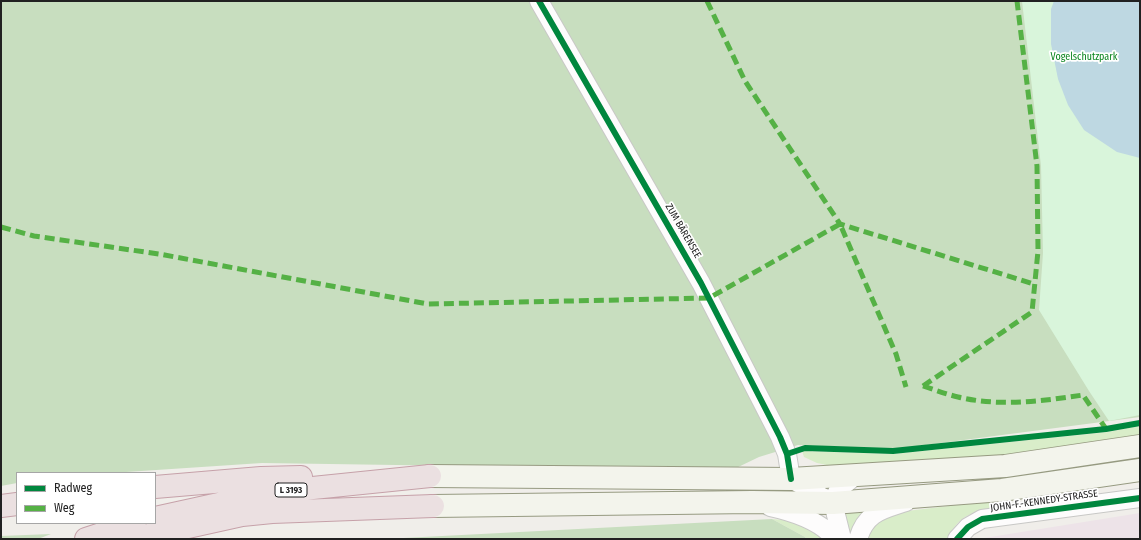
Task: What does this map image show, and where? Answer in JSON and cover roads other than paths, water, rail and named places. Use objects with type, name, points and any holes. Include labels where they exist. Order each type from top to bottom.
[{"type":"highway","name":"L 3193","points":[[156,487],[261,478],[430,476]]},
{"type":"highway","name":"L 3193","points":[[156,518],[246,498],[296,490],[368,481],[430,476]]},
{"type":"highway","points":[[1,506],[16,504]]},
{"type":"highway","name":"L 3193","points":[[134,539],[182,527],[242,515],[272,512],[432,506]]},
{"type":"highway","name":"L 3193","points":[[194,539],[251,522],[308,511]]},
{"type":"highway","points":[[86,539],[132,524]]},
{"type":"main road","name":"L 3193","points":[[430,476],[791,479],[1005,466],[1140,446]]},
{"type":"main road","name":"L 3193","points":[[432,506],[752,502],[834,503],[917,498],[1002,490],[1140,470]]},
{"type":"street","name":"ZUM BÄRENSEE","points":[[539,1],[709,298],[780,437],[787,454],[791,479]]},
{"type":"street","points":[[842,539],[834,503],[838,490],[856,475]]},
{"type":"street","points":[[752,502],[791,479],[834,503]]},
{"type":"street","points":[[858,539],[862,527],[872,516],[917,498]]},
{"type":"street","name":"JOHN-F.-KENNEDY-STRASSE","points":[[957,539],[968,527],[982,519],[1140,498]]},
{"type":"street","points":[[752,502],[788,511],[816,523],[829,532],[835,539]]},
{"type":"water","points":[[1054,1],[1140,1],[1140,158],[1117,152],[1084,130],[1068,105],[1058,79],[1051,44],[1051,9]]},
{"type":"park label","name":"Vogelschutzpark","points":[[1084,57]]}]
